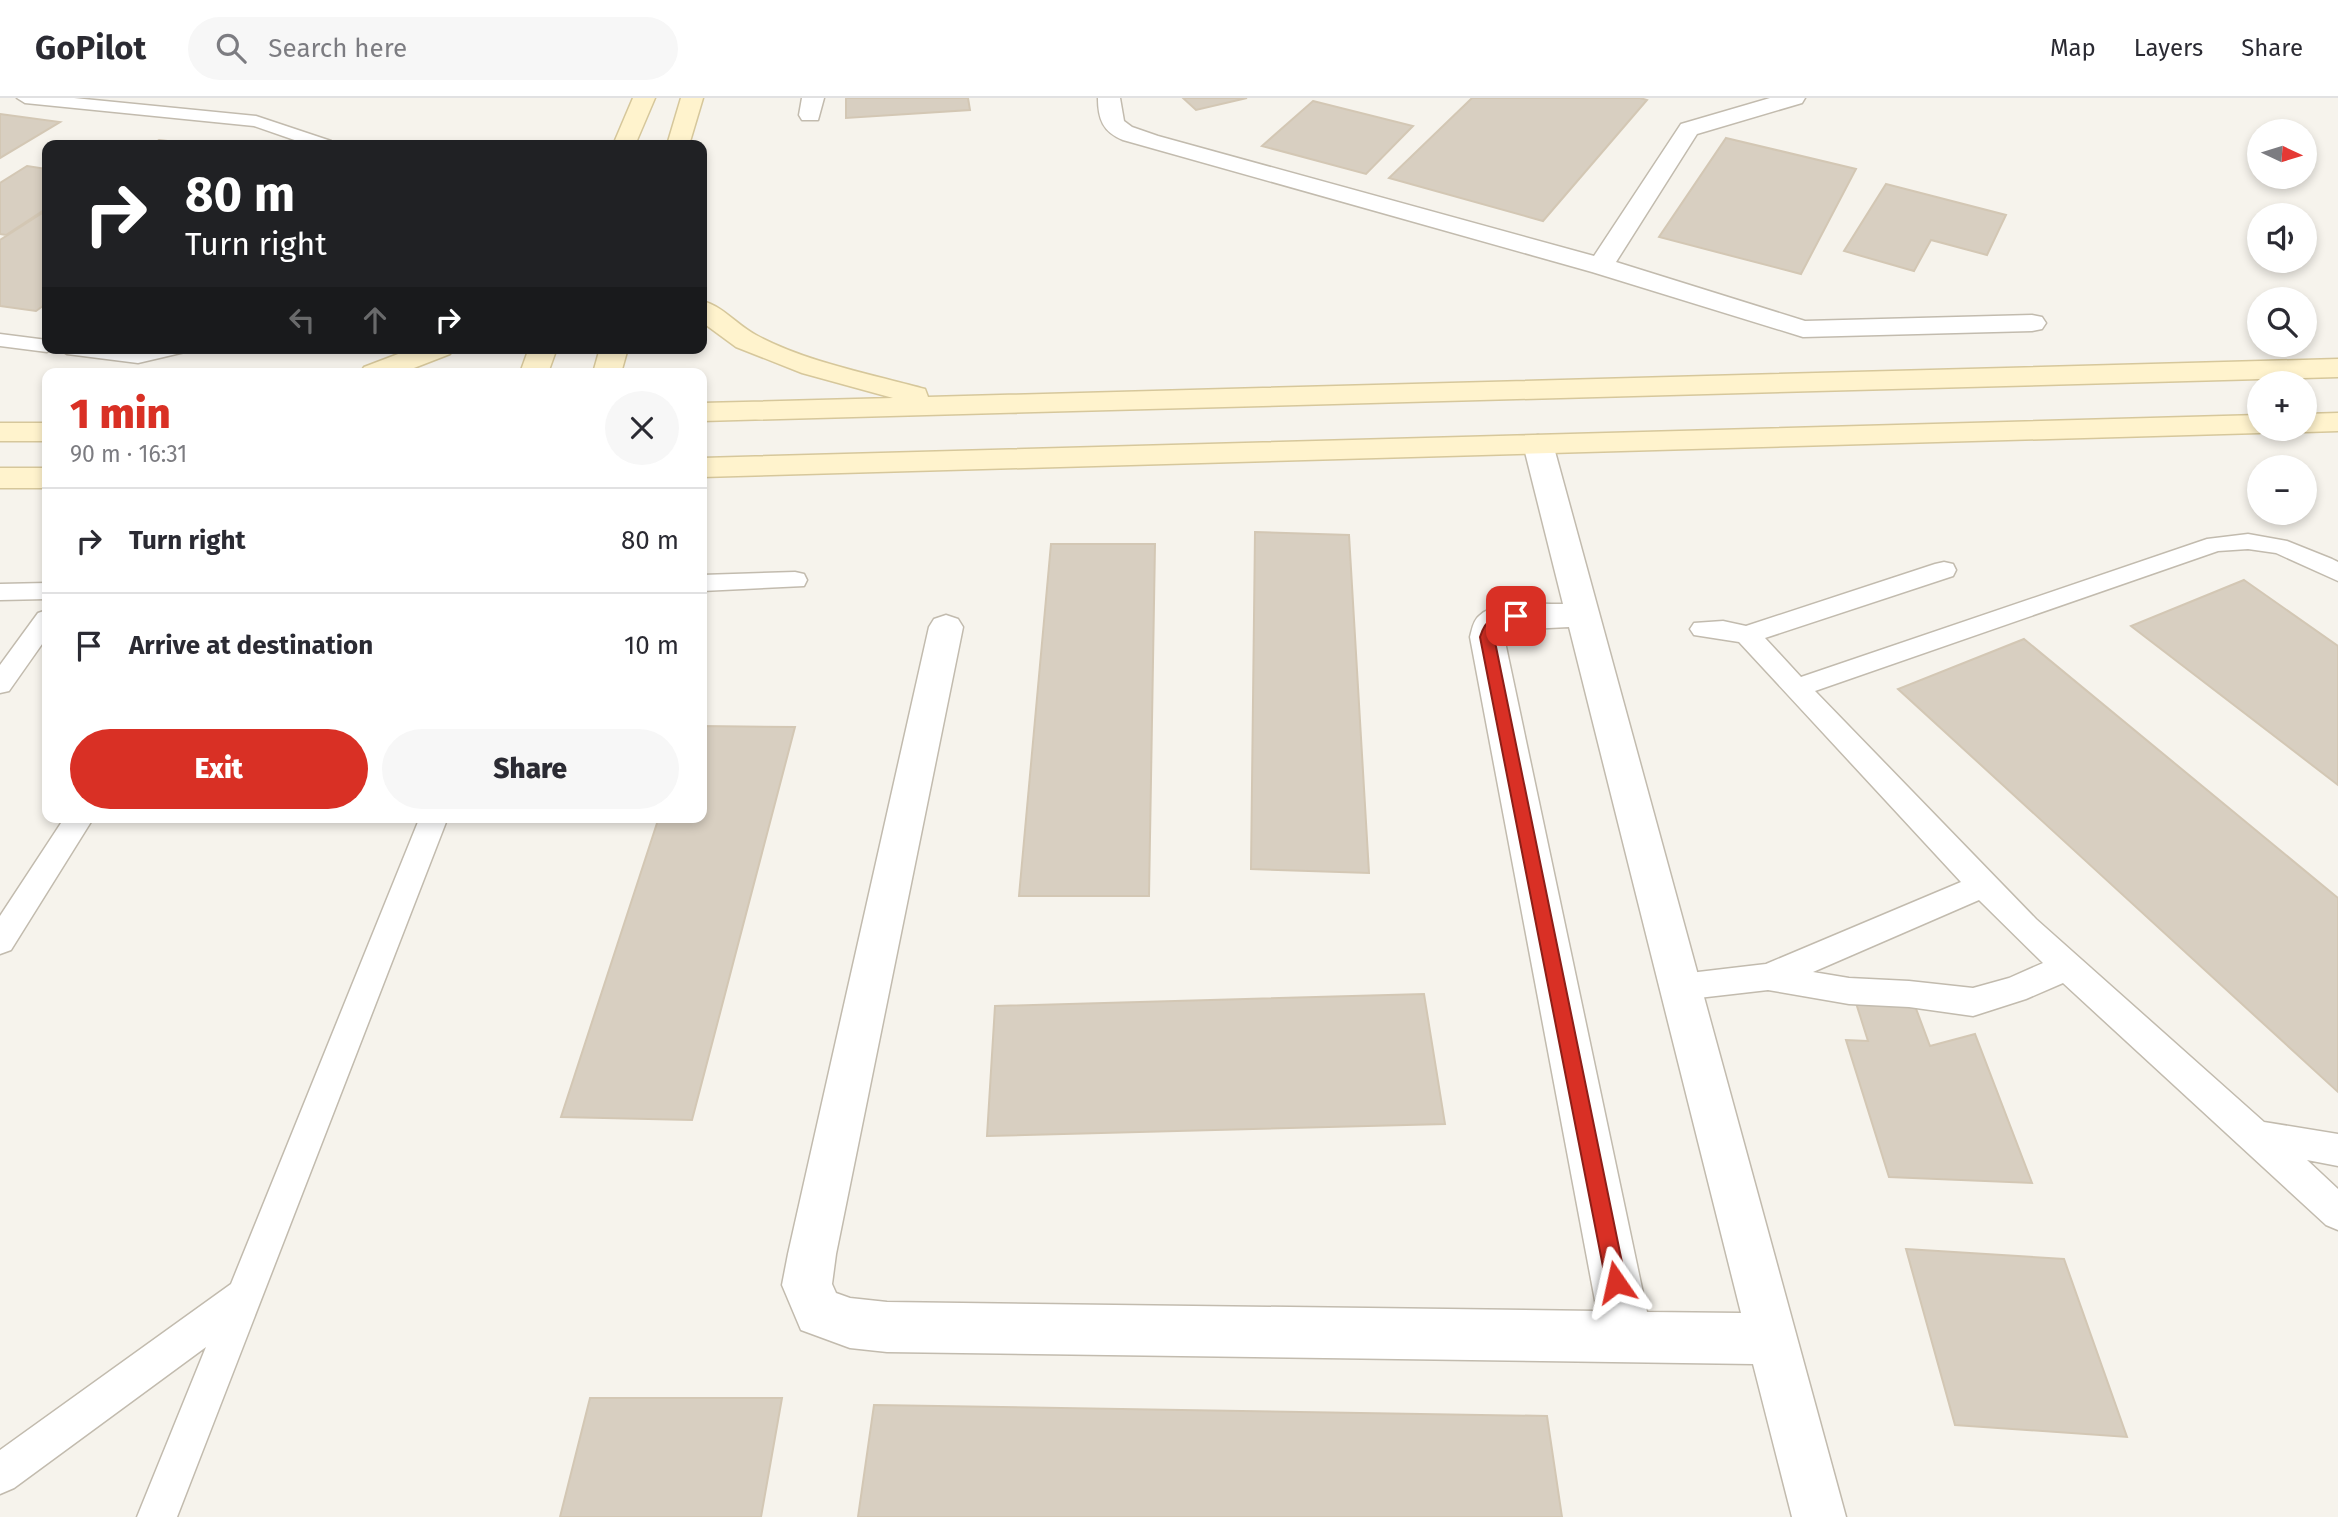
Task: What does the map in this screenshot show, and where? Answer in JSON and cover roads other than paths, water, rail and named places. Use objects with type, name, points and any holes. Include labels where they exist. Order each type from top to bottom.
[{"type":"main road","points":[[679,140],[692,98]]},
{"type":"main road","points":[[626,140],[645,100]]},
{"type":"main road","points":[[707,313],[746,341],[811,367],[953,405]]},
{"type":"main road","points":[[387,368],[424,354]]},
{"type":"main road","points":[[707,412],[2338,368]]},
{"type":"main road","points":[[2317,423],[2338,422]]},
{"type":"main road","points":[[707,468],[2247,424]]},
{"type":"main road","points":[[0,478],[42,478]]},
{"type":"street","points":[[1108,98],[1112,125],[1150,141],[1601,266],[1803,329],[2032,323]]},
{"type":"street","points":[[1601,266],[1689,130],[1794,98]]},
{"type":"street","points":[[1538,444],[1819,1517]]},
{"type":"street","points":[[1583,615],[1501,618],[1490,625],[1487,637],[1627,1336]]},
{"type":"street","points":[[946,627],[812,1254],[807,1285],[819,1312],[850,1323],[887,1327],[1773,1339]]},
{"type":"lane","points":[[25,98],[256,121],[298,140]]},
{"type":"lane","points":[[0,340],[42,343]]},
{"type":"lane","points":[[114,354],[138,357],[151,354]]},
{"type":"lane","points":[[1797,688],[2215,544],[2235,540],[2285,547],[2311,557],[2338,573]]},
{"type":"lane","points":[[1703,629],[1747,635],[1944,570]]},
{"type":"lane","points":[[707,583],[795,580]]},
{"type":"lane","points":[[0,592],[42,592]]},
{"type":"lane","points":[[0,684],[42,626]]},
{"type":"lane","points":[[1747,635],[1984,886],[2066,967],[2256,1136],[2338,1213]]},
{"type":"lane","points":[[0,940],[76,823]]},
{"type":"lane","points":[[157,1517],[432,823]]},
{"type":"lane","points":[[1681,987],[1768,977],[1984,886]]},
{"type":"lane","points":[[1768,977],[1849,991],[1909,994],[1973,1002],[2015,990],[2066,967]]},
{"type":"lane","points":[[2256,1136],[2338,1150]]},
{"type":"lane","points":[[0,1474],[244,1296]]}]
